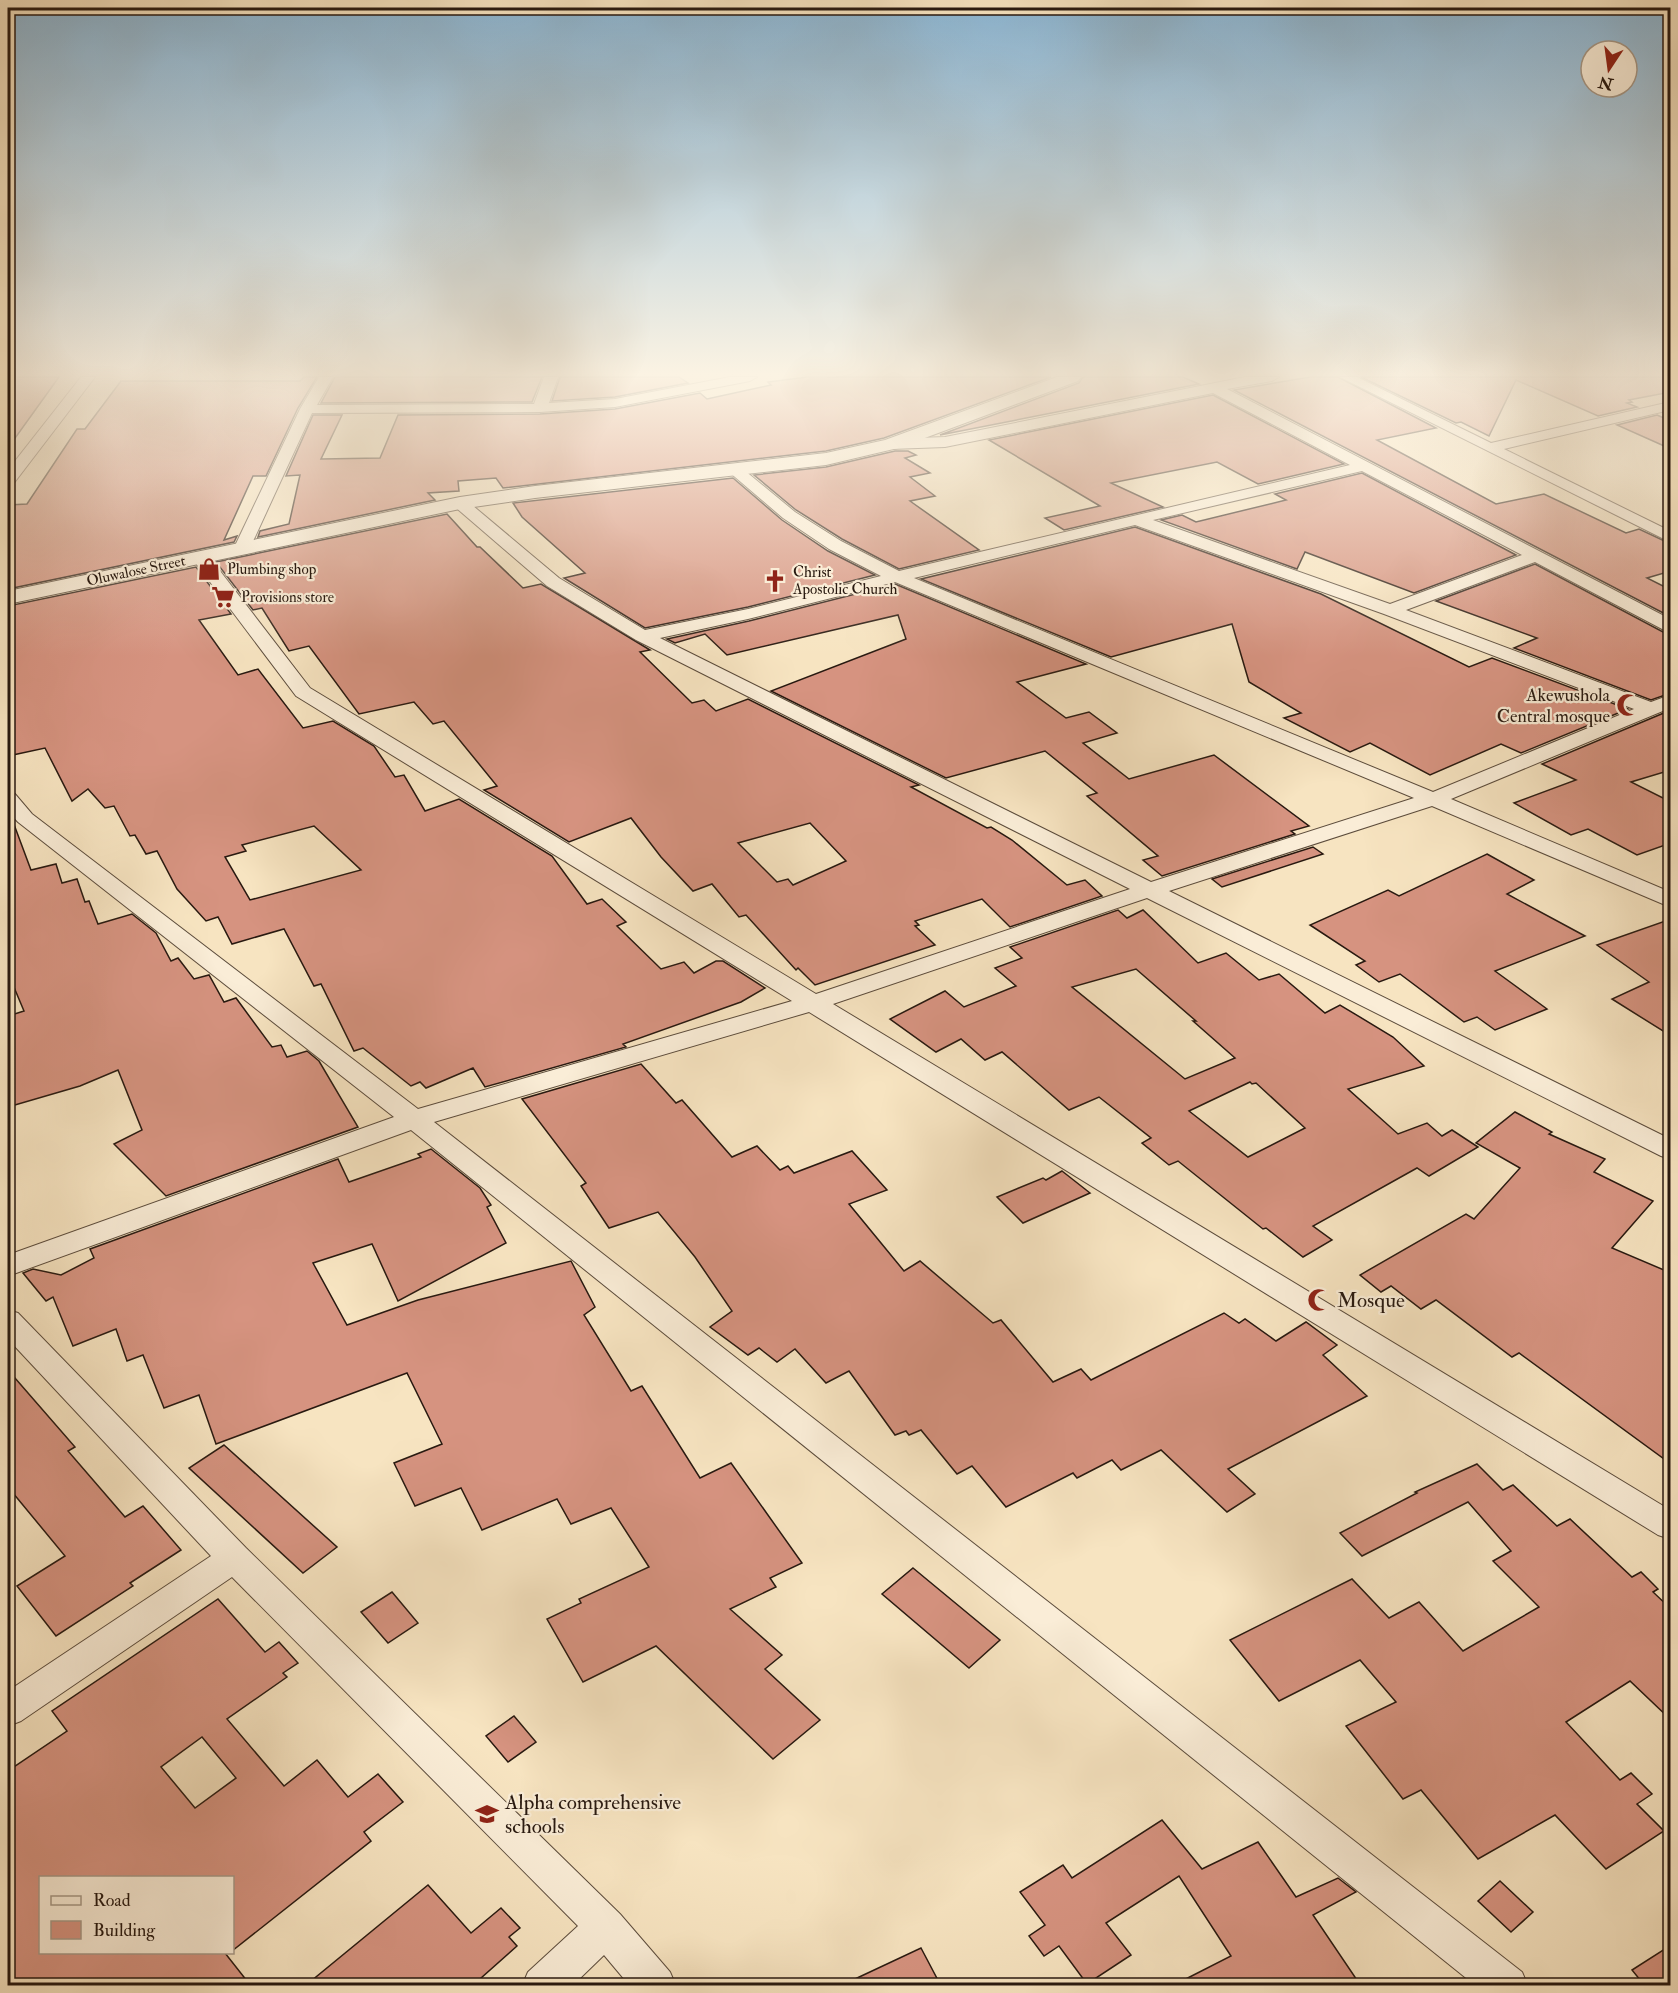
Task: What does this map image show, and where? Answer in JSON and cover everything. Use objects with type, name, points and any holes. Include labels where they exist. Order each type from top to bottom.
[{"type":"street","points":[[241,550],[278,470]]},
{"type":"street","name":"Oluwalose Street","points":[[8,598],[460,503],[716,470]]},
{"type":"street","points":[[735,470],[789,515],[835,545],[897,577],[1671,900]]},
{"type":"street","points":[[642,636],[802,603],[897,577],[1134,519],[1348,470]]},
{"type":"street","points":[[1372,470],[1534,557],[1671,626]]},
{"type":"street","points":[[1538,470],[1671,537]]},
{"type":"street","points":[[460,503],[553,582],[642,636],[1671,1150]]},
{"type":"street","points":[[1134,519],[1390,610],[1652,709]]},
{"type":"street","points":[[1390,610],[1534,557]]},
{"type":"street","points":[[201,558],[303,692],[1671,1526]]},
{"type":"street","points":[[8,1266],[414,1119],[813,1003],[1148,890],[1433,799],[1671,701]]},
{"type":"street","points":[[8,798],[26,818],[414,1119],[1508,1986]]},
{"type":"street","points":[[8,1321],[234,1557],[606,1928],[656,1986]]},
{"type":"street","points":[[8,1710],[234,1557]]},
{"type":"street","points":[[542,1986],[606,1928]]},
{"type":"building","points":[[50,470],[269,470],[266,476],[253,476],[224,540],[237,536],[234,542],[8,589],[8,505],[27,504]]},
{"type":"building","points":[[289,470],[660,470],[503,488],[496,478],[458,481],[459,491],[428,493],[435,500],[258,537],[260,531],[289,524],[300,475],[286,476]]},
{"type":"building","points":[[799,470],[925,470],[930,473],[910,477],[935,496],[910,501],[979,550],[899,569],[842,539],[796,510],[754,475]]},
{"type":"building","points":[[1039,470],[1177,470],[1111,483],[1163,507],[1064,530],[1045,518],[1100,506]]},
{"type":"building","points":[[1232,470],[1318,470],[1258,484]]},
{"type":"building","points":[[1388,470],[1433,470],[1496,504],[1544,494],[1626,533],[1639,529],[1671,544],[1671,571],[1647,578],[1671,590],[1671,617]]},
{"type":"building","points":[[1362,473],[1516,555],[1414,593],[1305,552],[1297,569],[1161,520],[1182,515],[1196,522],[1286,500],[1275,494]]},
{"type":"building","points":[[733,478],[782,520],[828,551],[875,575],[748,607],[645,628],[564,578],[585,573],[522,517],[513,503]]},
{"type":"building","points":[[447,514],[477,547],[480,547],[523,588],[541,584],[650,650],[640,652],[692,703],[704,700],[716,711],[748,699],[919,785],[911,787],[1012,840],[1067,885],[1085,880],[1102,896],[1010,927],[982,899],[915,921],[919,925],[915,926],[935,945],[815,985],[798,968],[796,970],[746,915],[739,917],[712,884],[693,891],[661,857],[631,818],[569,842],[484,790],[497,786],[444,721],[433,724],[414,702],[359,714],[309,646],[289,651],[262,608],[253,610],[216,562]],"holes":[[[810,823],[846,861],[793,885],[788,879],[777,882],[738,843]]]},
{"type":"building","points":[[1135,527],[1321,594],[1469,667],[1492,658],[1628,709],[1521,753],[1501,744],[1430,775],[1370,743],[1350,752],[1284,718],[1301,713],[1249,682],[1232,624],[1111,657],[921,579]]},
{"type":"building","points":[[1535,564],[1663,632],[1671,633],[1671,693],[1651,700],[1514,648],[1537,638],[1436,601]]},
{"type":"building","points":[[196,567],[231,614],[199,620],[238,675],[258,669],[303,728],[333,721],[374,746],[395,777],[404,775],[425,811],[459,799],[552,856],[587,904],[602,899],[626,922],[617,926],[661,969],[684,962],[694,973],[716,961],[723,961],[765,988],[741,1002],[623,1044],[626,1047],[485,1087],[473,1068],[426,1088],[420,1082],[411,1086],[363,1048],[354,1051],[321,984],[314,986],[284,929],[232,944],[218,917],[206,921],[177,889],[157,851],[146,854],[135,835],[130,836],[114,806],[105,808],[88,789],[72,801],[45,748],[8,756],[8,606]],"holes":[[[314,826],[361,870],[250,900],[225,857],[246,851],[242,845]]]},
{"type":"building","points":[[895,584],[1086,664],[1017,682],[1066,718],[1089,712],[1117,733],[1083,743],[1129,779],[1214,755],[1309,826],[1291,831],[1295,834],[1162,876],[1143,860],[1158,856],[1087,796],[1097,793],[1045,751],[946,778],[771,691],[906,639],[898,615],[727,655],[705,634],[675,643],[667,639]]},
{"type":"building","points":[[1671,710],[1671,770],[1631,782],[1671,802],[1671,843],[1637,855],[1588,829],[1571,835],[1514,803],[1576,780],[1542,764]]},
{"type":"building","points":[[8,814],[12,819],[31,870],[56,864],[62,883],[77,879],[85,902],[89,901],[98,924],[132,914],[156,933],[171,961],[178,958],[194,979],[209,975],[224,1002],[236,998],[272,1047],[281,1045],[287,1057],[307,1051],[319,1061],[358,1127],[166,1196],[114,1144],[142,1130],[118,1070],[80,1086],[8,1107],[8,1016],[24,1011],[8,973]]},
{"type":"building","points":[[1313,847],[1323,854],[1222,887],[1212,879]]},
{"type":"building","points":[[1487,854],[1534,880],[1507,894],[1585,936],[1495,971],[1547,1009],[1495,1030],[1477,1017],[1464,1022],[1400,974],[1379,982],[1356,965],[1365,961],[1310,925],[1388,890],[1399,896]]},
{"type":"building","points":[[1118,910],[1127,918],[1143,910],[1198,963],[1226,953],[1259,980],[1279,974],[1325,1013],[1340,1005],[1393,1037],[1424,1066],[1348,1089],[1398,1134],[1427,1123],[1442,1136],[1452,1130],[1478,1147],[1429,1176],[1417,1168],[1313,1226],[1332,1240],[1303,1257],[1266,1228],[1263,1229],[1178,1161],[1169,1165],[1142,1143],[1151,1138],[1099,1097],[1069,1110],[1002,1052],[985,1060],[961,1039],[936,1052],[890,1019],[945,991],[964,1007],[1016,986],[995,968],[1022,958],[1010,947]],"holes":[[[1136,969],[1196,1021],[1193,1021],[1235,1058],[1185,1079],[1072,987]],[[1250,1082],[1256,1083],[1305,1128],[1248,1157],[1189,1111]]]},
{"type":"building","points":[[1671,919],[1671,1036],[1612,999],[1649,982],[1597,945]]},
{"type":"building","points":[[641,1064],[676,1103],[682,1100],[732,1157],[757,1146],[780,1170],[788,1166],[794,1173],[852,1151],[887,1190],[849,1204],[904,1271],[920,1261],[993,1323],[1001,1320],[1053,1382],[1081,1369],[1091,1380],[1224,1313],[1239,1323],[1245,1319],[1276,1341],[1306,1322],[1337,1345],[1323,1355],[1367,1396],[1228,1469],[1255,1494],[1227,1512],[1161,1450],[1121,1470],[1112,1460],[1077,1478],[1073,1473],[1006,1507],[972,1466],[957,1474],[921,1430],[909,1435],[906,1431],[895,1435],[849,1371],[826,1383],[795,1349],[777,1362],[759,1348],[748,1355],[710,1327],[732,1311],[695,1257],[658,1212],[609,1228],[581,1186],[586,1183],[522,1099]]},
{"type":"building","points":[[1515,1112],[1552,1132],[1549,1134],[1605,1159],[1594,1172],[1653,1201],[1612,1248],[1671,1273],[1671,1464],[1519,1353],[1512,1357],[1436,1300],[1421,1309],[1391,1286],[1381,1292],[1360,1275],[1466,1214],[1474,1219],[1520,1168],[1476,1143]]},
{"type":"building","points":[[431,1149],[480,1188],[491,1205],[487,1207],[506,1243],[398,1301],[372,1244],[313,1263],[347,1325],[418,1300],[571,1261],[595,1307],[584,1315],[631,1391],[642,1386],[700,1478],[731,1463],[802,1563],[770,1578],[776,1587],[730,1609],[782,1655],[765,1669],[820,1720],[773,1759],[656,1646],[583,1682],[547,1619],[581,1603],[579,1599],[649,1567],[611,1508],[571,1524],[557,1499],[482,1530],[461,1488],[415,1506],[394,1463],[442,1444],[407,1373],[216,1444],[199,1395],[164,1408],[143,1355],[127,1361],[116,1329],[73,1346],[53,1297],[46,1301],[23,1273],[33,1269],[61,1275],[94,1258],[90,1249],[338,1159],[349,1182],[421,1157],[418,1154]]},
{"type":"building","points":[[1062,1171],[1090,1193],[1023,1223],[997,1197],[1043,1178],[1046,1180]]},
{"type":"building","points":[[8,1370],[75,1447],[68,1451],[125,1517],[143,1506],[181,1550],[130,1583],[133,1586],[56,1636],[17,1586],[65,1556],[8,1487]]},
{"type":"building","points":[[224,1445],[337,1547],[303,1573],[189,1468]]},
{"type":"building","points":[[1477,1464],[1503,1490],[1513,1485],[1557,1526],[1570,1519],[1632,1577],[1641,1572],[1658,1589],[1653,1592],[1671,1609],[1671,1720],[1630,1681],[1566,1722],[1620,1780],[1631,1773],[1652,1794],[1637,1804],[1664,1831],[1606,1869],[1555,1815],[1478,1859],[1421,1790],[1403,1799],[1346,1726],[1396,1702],[1360,1660],[1279,1701],[1230,1640],[1352,1579],[1389,1618],[1419,1602],[1463,1651],[1539,1607],[1493,1561],[1511,1551],[1468,1502],[1362,1556],[1340,1533],[1417,1493],[1415,1492]]},
{"type":"building","points":[[913,1568],[1000,1640],[969,1668],[882,1594]]},
{"type":"building","points":[[392,1592],[418,1623],[388,1643],[361,1612]]},
{"type":"building","points":[[218,1599],[265,1652],[279,1642],[298,1663],[283,1673],[287,1677],[227,1719],[284,1786],[317,1760],[348,1797],[378,1774],[403,1802],[364,1832],[371,1841],[234,1949],[234,1876],[39,1876],[39,1954],[226,1954],[251,1986],[8,1986],[8,1771],[67,1731],[52,1711]],"holes":[[[202,1737],[236,1778],[195,1808],[161,1767]]]},
{"type":"building","points":[[514,1716],[536,1742],[508,1762],[486,1736]]},
{"type":"building","points":[[1162,1820],[1202,1869],[1258,1842],[1296,1897],[1338,1878],[1356,1892],[1313,1915],[1361,1986],[1172,1986],[1231,1956],[1179,1876],[1106,1923],[1131,1955],[1087,1984],[1059,1946],[1044,1956],[1029,1936],[1045,1925],[1020,1892],[1063,1865],[1072,1878]]},
{"type":"building","points":[[1500,1881],[1533,1912],[1511,1932],[1478,1901]]},
{"type":"building","points":[[428,1885],[471,1933],[501,1908],[520,1928],[509,1937],[517,1946],[472,1986],[305,1986]]},
{"type":"building","points":[[1671,1945],[1671,1986],[1645,1986],[1632,1970]]},
{"type":"building","points":[[921,1948],[941,1986],[840,1986]]},
{"type":"place","name":"Plumbing shop","points":[[209,569]]},
{"type":"place","name":"Christ Apostolic Church","points":[[775,581]]},
{"type":"place","name":"Provisions store","points":[[223,597]]},
{"type":"place","name":"Akewushola Central mosque","points":[[1628,705]]},
{"type":"place","name":"Mosque","points":[[1319,1300]]},
{"type":"place","name":"Alpha comprehensive schools","points":[[487,1814]]}]
